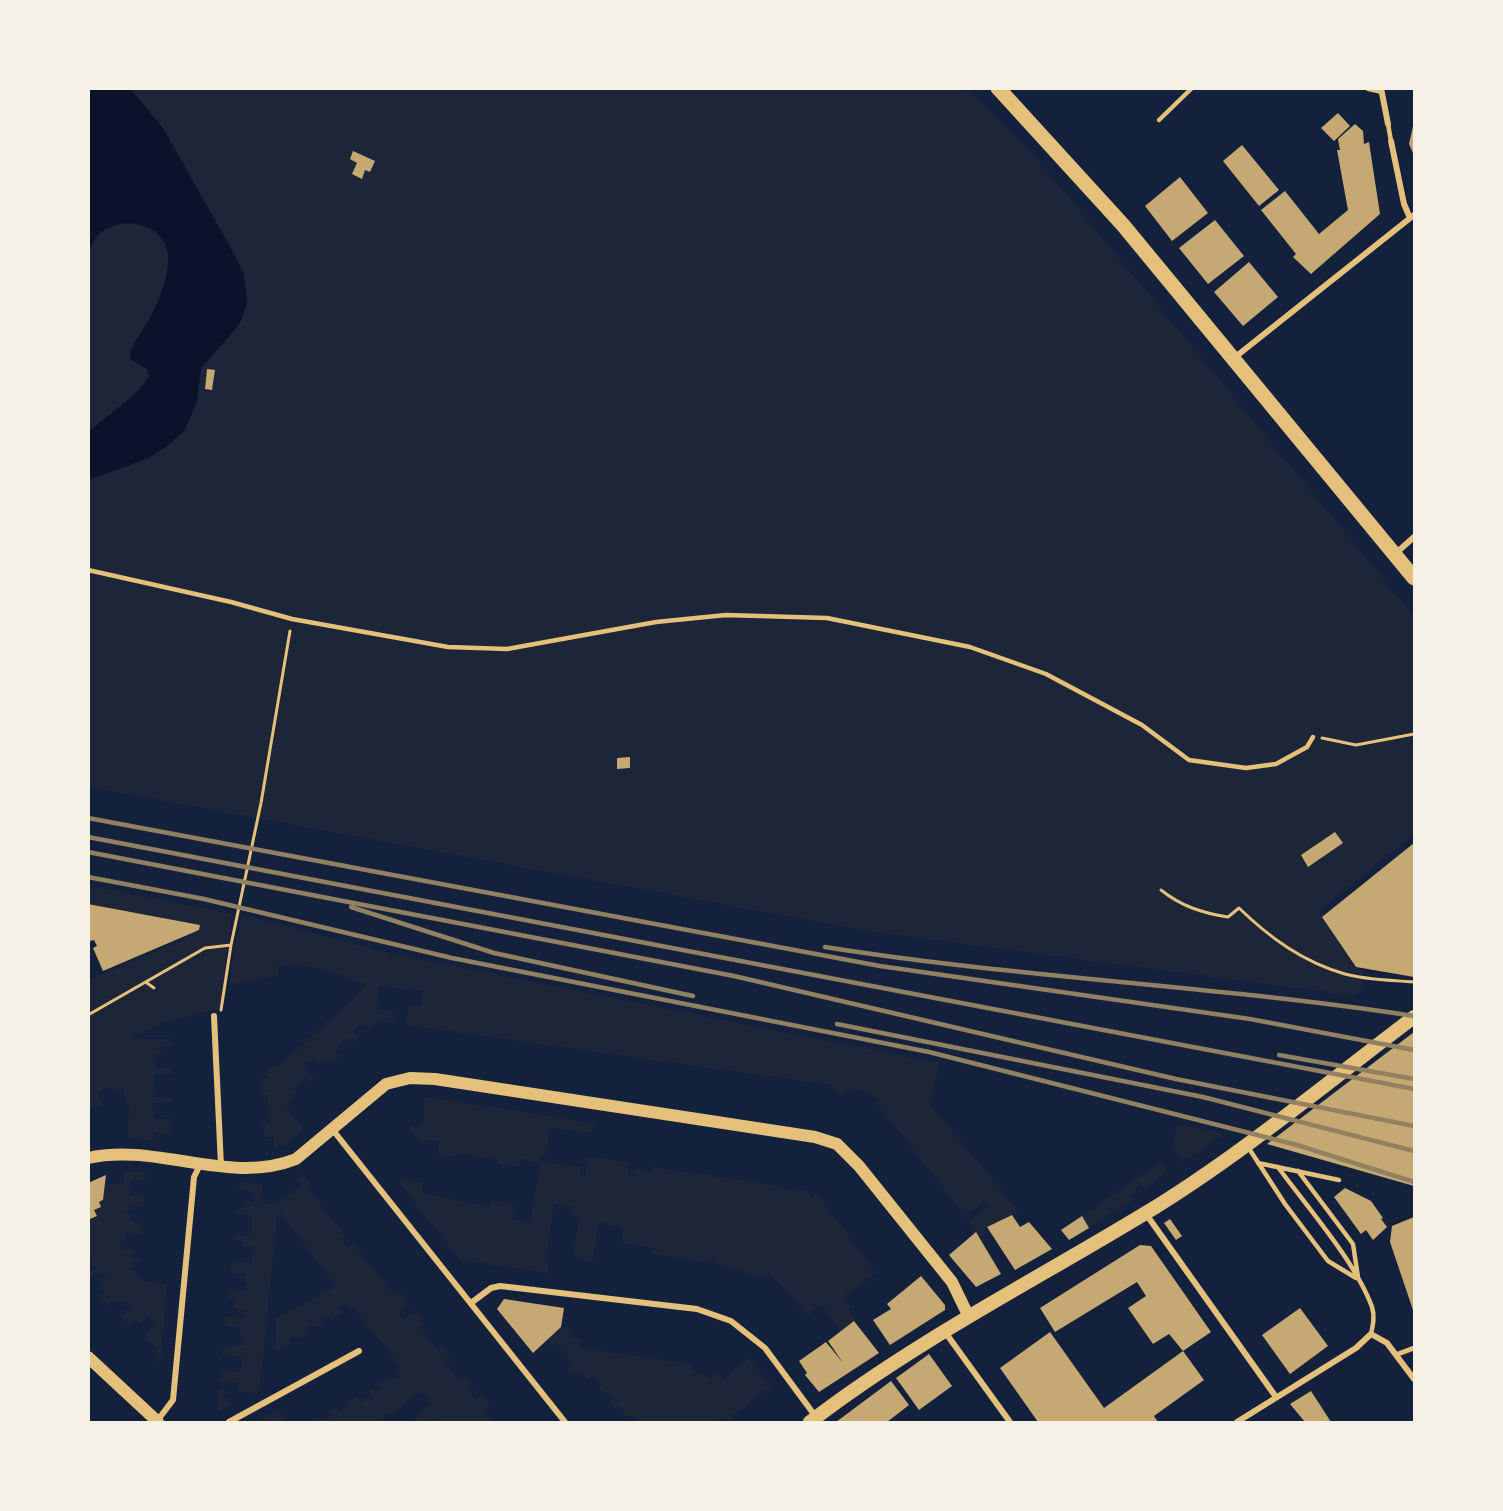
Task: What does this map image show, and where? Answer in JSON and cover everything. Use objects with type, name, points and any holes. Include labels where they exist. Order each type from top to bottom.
[{"type":"highway","points":[[998,88],[1080,175],[1414,578]]},
{"type":"main road","points":[[813,1420],[944,1332],[1146,1213],[1245,1144],[1414,1017]]},
{"type":"main road","points":[[88,1158],[114,1154],[221,1166],[258,1168],[280,1165],[296,1159],[386,1084],[410,1078],[435,1079],[827,1140],[837,1144],[849,1154],[928,1251],[959,1293],[969,1317]]},
{"type":"main road","points":[[88,1357],[157,1422]]},
{"type":"street","points":[[1368,88],[1381,90],[1388,124]]},
{"type":"street","points":[[1234,358],[1412,217],[1404,204],[1391,141]]},
{"type":"street","points":[[1394,554],[1414,537]]},
{"type":"street","points":[[214,1016],[221,1166]]},
{"type":"street","points":[[332,1129],[565,1422]]},
{"type":"street","points":[[157,1422],[173,1400],[194,1177],[200,1164]]},
{"type":"street","points":[[1146,1213],[1276,1397]]},
{"type":"street","points":[[471,1303],[491,1288],[500,1286],[665,1305],[713,1313],[731,1321],[765,1348],[813,1420]]},
{"type":"street","points":[[944,1332],[1010,1422]]},
{"type":"street","points":[[1237,1422],[1356,1348],[1371,1334],[1386,1341],[1398,1354],[1414,1379]]},
{"type":"street","points":[[1398,1354],[1414,1348]]},
{"type":"street","points":[[229,1422],[359,1351]]},
{"type":"lane","points":[[1159,120],[1192,88]]},
{"type":"lane","points":[[1388,124],[1391,141]]},
{"type":"lane","points":[[88,570],[231,602],[292,620],[448,647],[507,649],[656,622],[726,615],[827,618],[970,647],[1046,674],[1142,725],[1190,760],[1246,768],[1276,764],[1308,747],[1313,737]]},
{"type":"lane","points":[[1245,1144],[1328,1261],[1358,1279]]},
{"type":"lane","points":[[1258,1164],[1339,1180]]},
{"type":"lane","points":[[1278,1167],[1358,1279],[1372,1308],[1374,1321],[1371,1334]]},
{"type":"lane","points":[[1298,1171],[1353,1244],[1358,1279]]},
{"type":"path","points":[[214,1016],[223,1005],[231,945],[261,803],[290,631]]},
{"type":"path","points":[[1313,737],[1356,745],[1414,734]]},
{"type":"path","points":[[1161,890],[1176,902],[1205,914],[1227,917],[1239,908],[1268,936],[1306,959],[1346,974],[1414,982]]},
{"type":"path","points":[[88,1015],[205,948],[231,945]]},
{"type":"path","points":[[147,983],[154,988]]},
{"type":"shaded area","points":[[89,88],[131,89],[163,128],[244,274],[247,302],[242,319],[234,331],[201,368],[197,401],[185,430],[165,448],[146,459],[89,480],[89,431],[135,394],[149,377],[147,369],[130,359],[130,351],[160,297],[168,261],[167,249],[155,232],[135,224],[113,226],[103,231],[89,250]]},
{"type":"shaded area","points":[[88,89],[966,89],[1042,165],[1414,616],[1414,834],[1318,912],[1355,968],[1363,970],[1363,985],[1357,996],[868,931],[89,787]]},
{"type":"shaded area","points":[[89,886],[232,914],[220,1009],[168,1021],[130,1039],[171,1039],[171,1046],[161,1046],[161,1054],[155,1055],[155,1068],[171,1068],[171,1074],[155,1074],[152,1097],[171,1097],[171,1103],[155,1103],[151,1112],[154,1112],[155,1119],[171,1119],[171,1133],[154,1132],[154,1140],[128,1138],[129,1103],[126,1102],[123,1089],[115,1091],[107,1087],[98,1092],[101,1106],[90,1109],[88,980],[180,941],[199,930],[200,925],[89,904]]},
{"type":"shaded area","points":[[243,915],[389,953],[940,1063],[930,1105],[1019,1211],[983,1229],[986,1235],[979,1238],[969,1222],[989,1206],[984,1201],[961,1218],[959,1215],[962,1212],[877,1104],[879,1102],[868,1092],[846,1089],[845,1093],[833,1091],[833,1085],[406,1025],[409,1004],[421,1006],[423,991],[379,986],[376,1009],[393,1012],[396,1024],[377,1021],[369,1029],[362,1023],[353,1032],[358,1038],[352,1043],[347,1038],[337,1046],[339,1048],[335,1052],[339,1056],[330,1065],[325,1059],[318,1064],[313,1059],[304,1066],[314,1078],[310,1082],[305,1078],[293,1088],[297,1093],[287,1102],[286,1107],[304,1128],[286,1144],[274,1149],[273,1137],[264,1137],[263,1123],[270,1122],[268,1095],[261,1095],[261,1079],[268,1079],[267,1069],[281,1065],[367,985],[319,968],[278,964],[279,975],[229,985],[237,933]]},
{"type":"shaded area","points":[[425,1097],[593,1123],[592,1133],[550,1127],[546,1156],[541,1156],[540,1162],[520,1159],[519,1167],[498,1164],[498,1159],[459,1153],[458,1157],[437,1155],[439,1141],[419,1140],[408,1128],[411,1125],[415,1129],[424,1122]]},
{"type":"shaded area","points":[[1177,1124],[1224,1134],[1183,1162],[1172,1147]]},
{"type":"shaded area","points":[[588,1157],[627,1162],[628,1176],[635,1177],[636,1169],[651,1172],[652,1167],[779,1186],[778,1189],[807,1191],[812,1199],[817,1193],[876,1273],[844,1297],[851,1307],[848,1309],[856,1320],[841,1331],[822,1305],[807,1315],[769,1273],[763,1278],[715,1263],[652,1254],[652,1248],[621,1243],[623,1226],[599,1223],[592,1263],[574,1255],[579,1216],[572,1215],[572,1207],[554,1204],[545,1261],[549,1262],[548,1273],[460,1260],[399,1183],[406,1177],[410,1182],[423,1183],[422,1194],[489,1206],[491,1200],[514,1204],[511,1219],[530,1222],[540,1162],[581,1167],[580,1175],[585,1176]]},
{"type":"shaded area","points":[[1160,1162],[1169,1173],[1159,1177],[1145,1190],[1140,1185],[1134,1190],[1137,1193],[1132,1196],[1133,1199],[1089,1228],[1082,1216]]},
{"type":"shaded area","points":[[124,1171],[146,1173],[145,1180],[131,1179],[130,1195],[145,1197],[144,1207],[130,1205],[126,1213],[131,1214],[130,1221],[142,1223],[141,1235],[126,1233],[125,1241],[121,1240],[120,1248],[133,1250],[132,1256],[139,1257],[138,1262],[133,1261],[131,1270],[137,1271],[137,1275],[142,1280],[167,1285],[160,1363],[157,1363],[157,1347],[143,1338],[155,1323],[148,1316],[140,1324],[134,1319],[129,1325],[121,1317],[132,1305],[126,1300],[120,1306],[114,1300],[109,1306],[100,1298],[105,1292],[100,1287],[107,1279],[98,1271],[90,1279],[92,1281],[89,1285],[89,1274],[95,1267],[89,1261],[89,1216],[91,1219],[97,1216],[94,1210],[101,1207],[99,1202],[103,1200],[106,1183],[123,1185]]},
{"type":"shaded area","points":[[302,1174],[310,1184],[307,1187],[345,1235],[341,1239],[349,1248],[354,1244],[394,1295],[400,1291],[409,1302],[398,1312],[404,1319],[416,1310],[425,1323],[420,1327],[436,1349],[442,1344],[450,1354],[444,1360],[459,1380],[466,1375],[474,1385],[469,1390],[476,1400],[482,1396],[491,1406],[485,1411],[495,1422],[437,1422],[433,1418],[429,1422],[411,1422],[431,1403],[422,1391],[378,1422],[313,1422],[323,1415],[325,1420],[332,1417],[330,1412],[338,1407],[340,1411],[346,1407],[345,1403],[357,1396],[360,1402],[371,1396],[368,1390],[372,1387],[375,1391],[381,1388],[379,1383],[390,1377],[391,1380],[398,1377],[396,1373],[402,1369],[354,1308],[350,1309],[347,1304],[339,1308],[342,1313],[331,1320],[328,1316],[322,1319],[324,1324],[316,1328],[313,1325],[306,1328],[308,1332],[296,1339],[294,1336],[289,1339],[290,1343],[275,1351],[276,1318],[336,1286],[281,1214],[277,1217],[260,1389],[253,1393],[238,1391],[239,1383],[220,1381],[221,1370],[241,1372],[242,1356],[222,1354],[222,1348],[230,1349],[231,1344],[244,1345],[244,1337],[240,1337],[241,1328],[225,1326],[226,1316],[243,1318],[244,1310],[234,1308],[235,1300],[228,1299],[229,1289],[244,1291],[248,1283],[245,1282],[246,1274],[230,1272],[232,1262],[252,1264],[254,1248],[242,1246],[242,1241],[234,1240],[235,1235],[250,1236],[253,1216],[236,1214],[237,1208],[244,1208],[245,1201],[253,1202],[254,1193],[238,1187],[239,1183],[263,1184],[261,1203],[276,1205],[301,1185],[295,1178]]},
{"type":"shaded area","points":[[561,1327],[571,1329],[571,1337],[581,1339],[580,1348],[692,1364],[696,1356],[692,1369],[713,1379],[717,1371],[724,1379],[748,1358],[772,1386],[732,1416],[733,1418],[728,1422],[723,1417],[716,1422],[637,1422],[632,1416],[628,1418],[618,1406],[615,1408],[610,1402],[613,1399],[599,1388],[601,1385],[594,1376],[587,1380],[579,1370],[573,1375],[568,1369],[573,1364],[556,1342],[551,1346],[547,1341]]},
{"type":"shaded area","points":[[218,1389],[225,1389],[224,1397],[233,1404],[218,1412]]},
{"type":"shaded area","points":[[277,1410],[289,1422],[257,1422]]},
{"type":"building","points":[[1338,113],[1350,126],[1334,141],[1321,128]]},
{"type":"building","points":[[1414,122],[1414,155],[1409,144]]},
{"type":"building","points":[[1355,124],[1363,131],[1364,144],[1369,142],[1380,214],[1311,274],[1293,257],[1296,254],[1261,210],[1285,191],[1319,234],[1348,210],[1337,150],[1340,150],[1338,139]]},
{"type":"building","points":[[1242,145],[1279,190],[1259,206],[1223,161]]},
{"type":"building","points":[[353,151],[375,161],[370,172],[365,170],[362,179],[352,174],[357,163],[350,159]]},
{"type":"building","points":[[1180,177],[1208,213],[1172,241],[1145,206]]},
{"type":"building","points":[[1215,220],[1244,256],[1208,284],[1179,248]]},
{"type":"building","points":[[1249,262],[1278,297],[1243,326],[1214,292]]},
{"type":"building","points":[[207,369],[215,370],[212,390],[205,389]]},
{"type":"building","points":[[630,757],[630,768],[617,769],[617,758]]},
{"type":"building","points":[[1335,832],[1343,843],[1308,867],[1301,855]]},
{"type":"building","points":[[1414,843],[1414,977],[1356,967],[1322,917]]},
{"type":"building","points":[[88,904],[200,925],[199,930],[103,971],[93,948],[97,946],[94,940],[90,941],[88,938]]},
{"type":"building","points":[[1414,1032],[1414,1186],[1267,1144]]},
{"type":"building","points":[[106,1175],[103,1200],[99,1202],[101,1207],[94,1210],[97,1216],[90,1219],[88,1183]]},
{"type":"building","points":[[1345,1188],[1371,1201],[1383,1218],[1381,1219],[1387,1227],[1373,1240],[1366,1230],[1361,1234],[1334,1197]]},
{"type":"building","points":[[1012,1215],[1020,1227],[1029,1222],[1052,1249],[1015,1270],[987,1227]]},
{"type":"building","points":[[1082,1216],[1089,1228],[1069,1240],[1061,1230]]},
{"type":"building","points":[[1414,1217],[1414,1313],[1390,1242],[1392,1226]]},
{"type":"building","points":[[1170,1219],[1182,1236],[1176,1240],[1164,1223]]},
{"type":"building","points":[[976,1232],[1001,1274],[976,1287],[949,1255]]},
{"type":"building","points":[[1140,1245],[1151,1246],[1211,1332],[1183,1351],[1169,1334],[1153,1344],[1128,1308],[1146,1296],[1137,1282],[1055,1332],[1040,1308]]},
{"type":"building","points":[[921,1276],[945,1305],[945,1310],[890,1345],[873,1320],[891,1309],[887,1304]]},
{"type":"building","points":[[504,1299],[564,1308],[561,1327],[533,1353],[497,1309]]},
{"type":"building","points":[[1300,1308],[1328,1346],[1290,1374],[1262,1335]]},
{"type":"building","points":[[854,1321],[879,1353],[819,1392],[805,1375],[807,1373],[799,1361],[826,1342],[843,1363],[828,1341]]},
{"type":"building","points":[[1050,1332],[1104,1408],[1183,1351],[1204,1380],[1154,1416],[1158,1422],[1038,1422],[1000,1368]]},
{"type":"building","points":[[929,1354],[952,1386],[919,1410],[896,1378]]},
{"type":"building","points":[[891,1381],[909,1405],[887,1422],[836,1422]]},
{"type":"building","points":[[1311,1391],[1331,1422],[1305,1422],[1290,1404]]},
{"type":"railway","points":[[88,818],[880,966],[1250,1019],[1414,1050]]},
{"type":"railway","points":[[88,837],[1414,1089]]},
{"type":"railway","points":[[88,852],[734,976],[1176,1079],[1414,1126]]},
{"type":"railway","points":[[88,877],[204,899],[452,958],[929,1052],[1297,1145],[1414,1182]]},
{"type":"railway","points":[[351,907],[494,953],[693,996]]},
{"type":"railway","points":[[825,947],[972,967],[1267,997],[1414,1016]]},
{"type":"railway","points":[[837,1024],[1203,1097],[1414,1151]]},
{"type":"railway","points":[[1279,1055],[1414,1079]]}]
